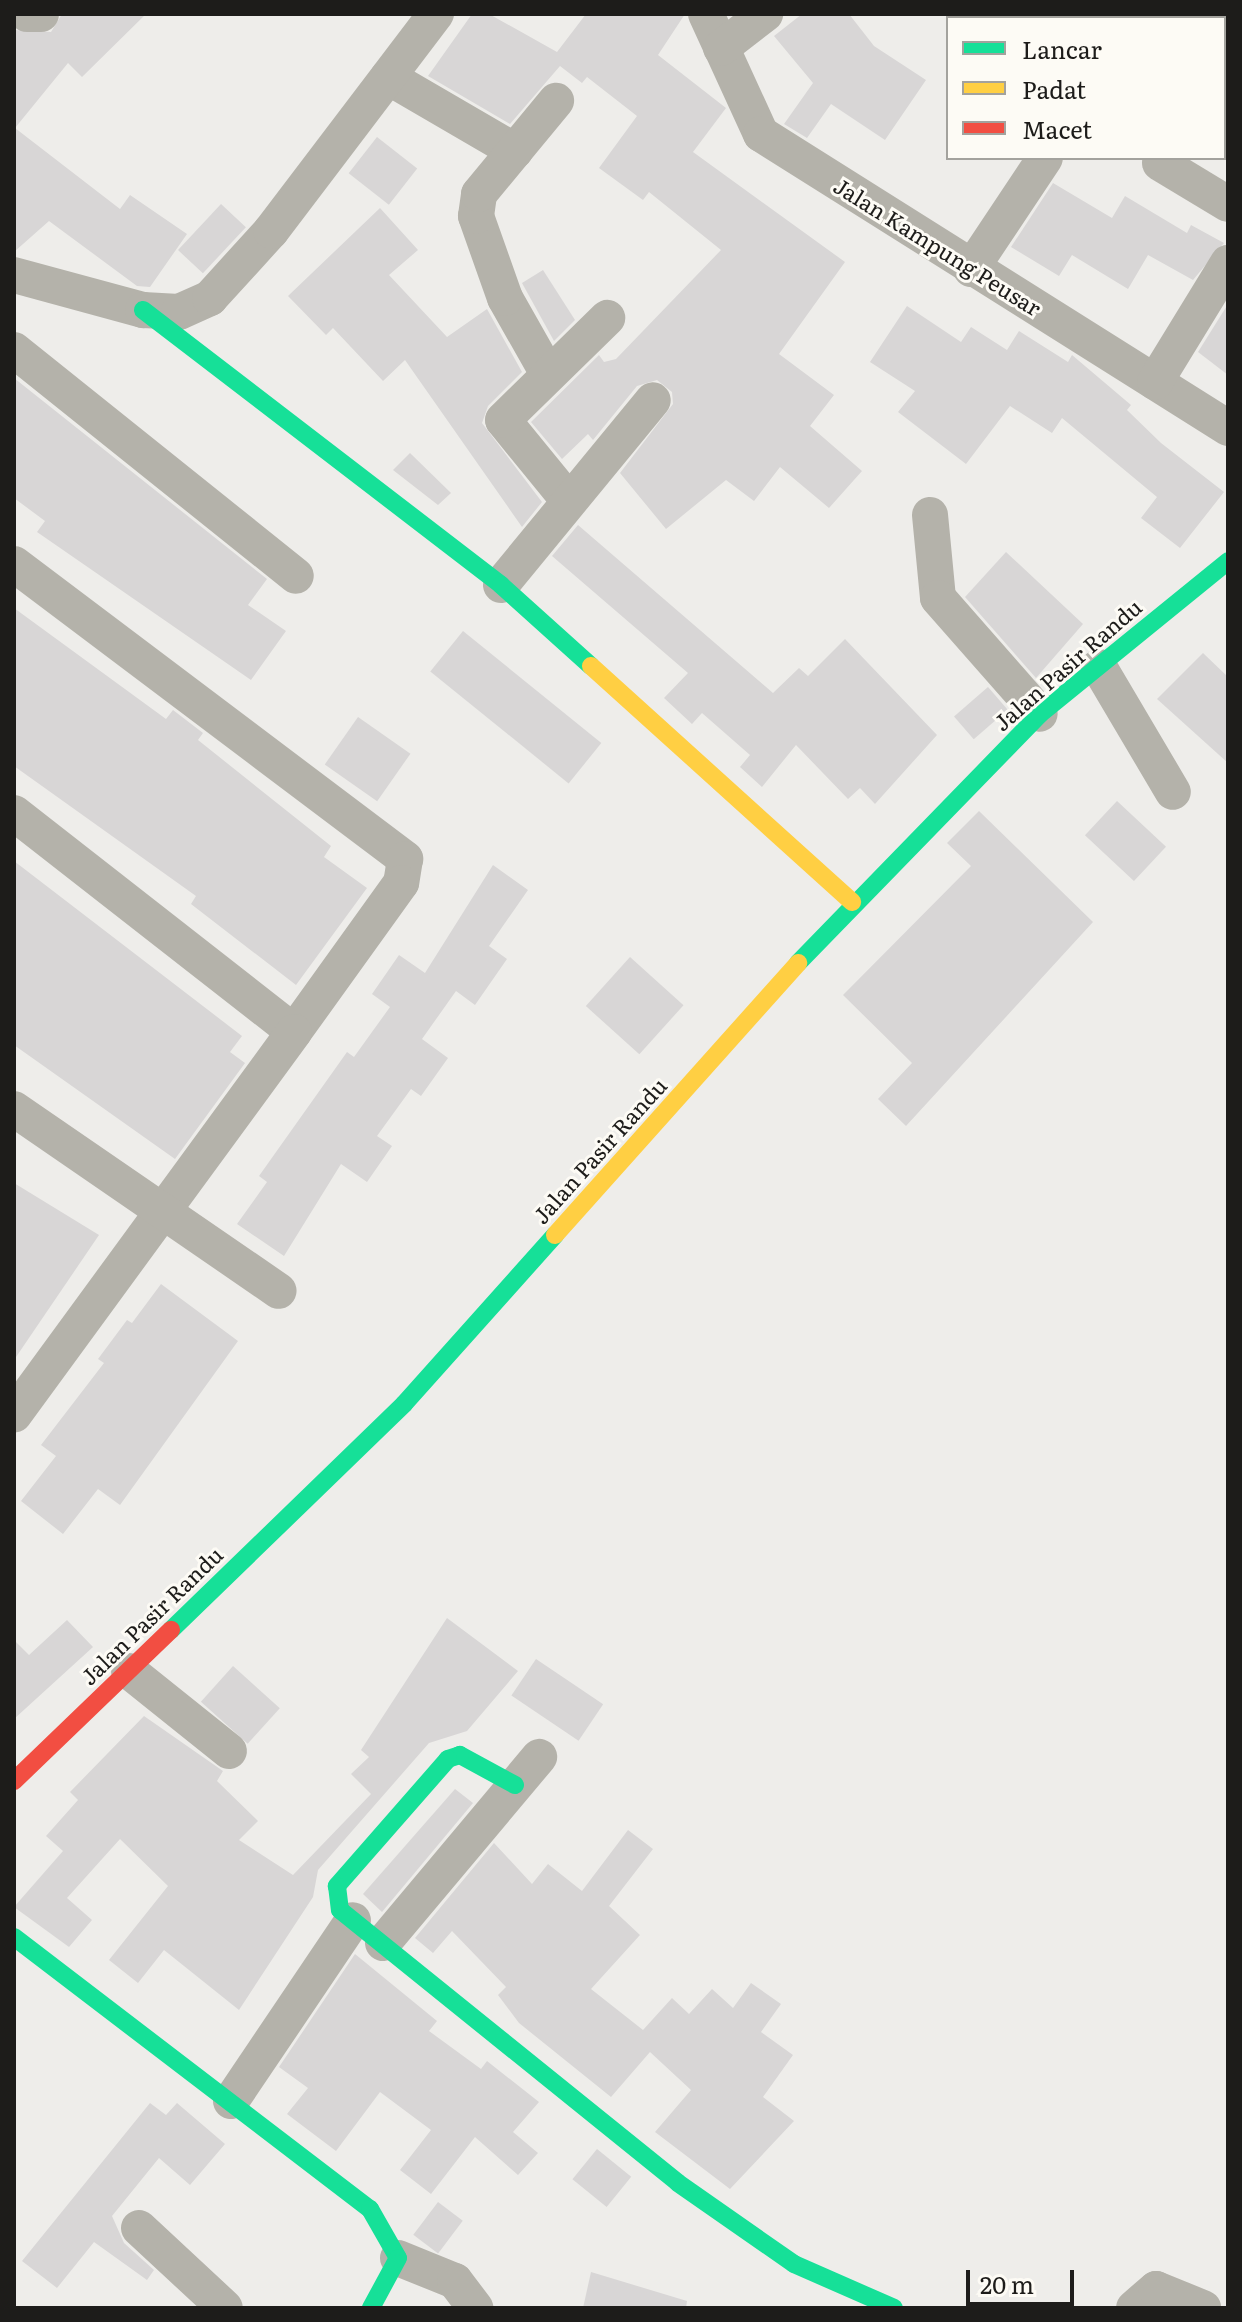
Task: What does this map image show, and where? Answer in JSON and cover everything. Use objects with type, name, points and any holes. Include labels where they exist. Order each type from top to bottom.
[{"type":"street","points":[[27,14],[41,14]]},
{"type":"street","points":[[14,275],[143,310],[179,312],[210,298],[436,14]]},
{"type":"street","name":"Jalan Kampung Peusar","points":[[706,14],[761,134],[1228,428]]},
{"type":"street","points":[[721,48],[765,14]]},
{"type":"street","points":[[388,77],[515,151]]},
{"type":"street","points":[[548,374],[505,298],[476,216],[479,194],[556,101]]},
{"type":"street","points":[[971,269],[1044,160]]},
{"type":"street","points":[[1160,163],[1228,204]]},
{"type":"street","points":[[1155,382],[1228,263]]},
{"type":"street","points":[[143,310],[501,585],[852,902]]},
{"type":"street","points":[[569,501],[503,420],[607,318]]},
{"type":"street","points":[[14,350],[296,576]]},
{"type":"street","points":[[501,585],[653,400]]},
{"type":"street","points":[[930,515],[938,598],[1040,714]]},
{"type":"street","name":"Jalan Pasir Randu","points":[[14,1781],[404,1404],[852,902],[1040,714],[1228,561]]},
{"type":"street","points":[[14,564],[405,859],[401,883],[162,1216],[14,1415]]},
{"type":"street","points":[[1099,667],[1173,792]]},
{"type":"street","points":[[14,813],[294,1032]]},
{"type":"street","points":[[14,1109],[162,1216],[279,1291]]},
{"type":"street","points":[[129,1671],[229,1751]]},
{"type":"street","points":[[515,1785],[460,1755],[448,1759],[337,1886],[333,1898],[353,1920],[678,2183],[794,2264],[894,2308]]},
{"type":"street","points":[[383,1943],[539,1757]]},
{"type":"street","points":[[231,2101],[353,1920]]},
{"type":"street","points":[[14,1937],[370,2209],[398,2258],[455,2281],[475,2308]]},
{"type":"street","points":[[139,2228],[225,2308]]},
{"type":"street","points":[[371,2308],[398,2258]]},
{"type":"street","points":[[1134,2308],[1156,2289],[1203,2308]]},
{"type":"building","points":[[62,14],[146,14],[82,77],[68,63],[15,128],[120,209],[130,195],[187,234],[150,287],[137,286],[49,221],[14,252],[14,30],[51,32]]},
{"type":"building","points":[[472,14],[489,14],[557,52],[586,14],[685,14],[658,55],[726,108],[693,152],[845,262],[779,354],[834,395],[810,426],[862,471],[829,508],[780,467],[754,501],[726,480],[666,529],[620,473],[673,404],[672,392],[657,380],[637,386],[593,440],[588,434],[562,459],[531,422],[599,355],[604,362],[616,359],[721,250],[649,192],[643,200],[599,168],[637,116],[587,77],[582,83],[560,66],[510,124],[428,76]]},
{"type":"building","points":[[802,14],[849,14],[874,46],[926,80],[885,140],[831,104],[807,138],[784,124],[813,83],[774,36]]},
{"type":"building","points":[[377,137],[417,168],[389,205],[349,173]]},
{"type":"building","points":[[1053,183],[1112,218],[1125,196],[1187,233],[1191,225],[1224,243],[1193,280],[1148,255],[1128,289],[1072,255],[1059,276],[1011,247]]},
{"type":"building","points":[[221,204],[246,227],[203,273],[178,250]]},
{"type":"building","points":[[380,208],[418,250],[389,275],[447,337],[487,309],[522,372],[488,406],[482,423],[542,502],[522,527],[405,360],[383,381],[333,328],[326,335],[288,296]]},
{"type":"building","points":[[543,270],[575,320],[554,341],[522,283]]},
{"type":"building","points":[[1228,304],[1228,375],[1198,352]]},
{"type":"building","points":[[907,306],[961,342],[971,327],[1007,350],[1019,331],[1068,362],[1072,355],[1131,405],[1127,410],[1161,443],[1224,492],[1180,548],[1141,518],[1157,497],[1062,418],[1052,433],[1010,406],[966,464],[898,412],[915,391],[870,362]]},
{"type":"building","points":[[14,378],[267,579],[248,605],[286,631],[251,680],[37,532],[45,521],[14,498]]},
{"type":"building","points":[[410,453],[451,493],[438,505],[393,470]]},
{"type":"building","points":[[578,525],[773,693],[799,668],[808,676],[845,639],[937,735],[875,804],[860,788],[848,799],[796,745],[762,787],[740,767],[750,755],[702,713],[692,724],[664,698],[688,673],[552,556]]},
{"type":"building","points":[[1006,552],[1083,624],[1036,678],[965,597]]},
{"type":"building","points":[[14,608],[166,719],[173,710],[203,733],[198,740],[331,846],[324,857],[367,888],[296,985],[191,904],[196,896],[14,766]]},
{"type":"building","points":[[463,631],[601,743],[569,783],[430,671]]},
{"type":"building","points":[[1203,653],[1228,677],[1228,763],[1157,699]]},
{"type":"building","points":[[988,687],[1008,710],[974,739],[954,717]]},
{"type":"building","points":[[358,717],[410,754],[377,801],[325,765]]},
{"type":"building","points":[[1117,801],[1166,847],[1134,881],[1085,835]]},
{"type":"building","points":[[979,811],[1093,922],[906,1126],[878,1099],[912,1063],[843,995],[971,866],[947,843]]},
{"type":"building","points":[[14,861],[242,1036],[230,1052],[245,1063],[175,1159],[14,1045]]},
{"type":"building","points":[[493,865],[528,890],[489,946],[507,959],[475,1005],[456,991],[422,1039],[448,1058],[421,1096],[411,1089],[377,1136],[392,1146],[367,1182],[341,1164],[284,1256],[237,1224],[267,1182],[259,1176],[347,1052],[354,1057],[390,1007],[372,994],[399,955],[425,973]]},
{"type":"building","points":[[630,957],[684,1005],[639,1054],[586,1006]]},
{"type":"building","points":[[14,1183],[99,1235],[14,1360]]},
{"type":"building","points":[[161,1284],[238,1341],[120,1505],[98,1489],[63,1534],[21,1501],[56,1456],[41,1445],[104,1363],[98,1359],[127,1320],[132,1323]]},
{"type":"building","points":[[447,1618],[518,1671],[467,1731],[429,1743],[318,1870],[313,1897],[239,2010],[164,1950],[138,1983],[109,1960],[168,1886],[120,1839],[67,1898],[92,1920],[69,1947],[14,1907],[63,1851],[46,1836],[78,1800],[70,1792],[144,1716],[223,1771],[217,1781],[258,1821],[239,1840],[293,1875],[371,1794],[351,1774],[369,1757],[361,1750]]},
{"type":"building","points":[[67,1620],[93,1647],[14,1719],[14,1640],[29,1655]]},
{"type":"building","points":[[536,1659],[603,1704],[579,1741],[511,1695]]},
{"type":"building","points":[[233,1666],[280,1708],[248,1744],[201,1702]]},
{"type":"building","points":[[455,1789],[473,1803],[382,1912],[363,1894]]},
{"type":"building","points":[[628,1830],[653,1849],[609,1906],[640,1935],[591,1989],[643,2030],[672,1998],[689,2014],[712,1989],[733,2008],[751,1983],[781,2004],[761,2032],[793,2055],[763,2097],[794,2121],[730,2189],[655,2132],[691,2090],[650,2052],[611,2097],[519,2023],[498,1995],[506,1987],[452,1931],[433,1953],[415,1938],[494,1843],[532,1884],[548,1864],[582,1891]]},
{"type":"building","points":[[355,1954],[437,2021],[429,2031],[481,2069],[487,2061],[539,2102],[513,2132],[538,2153],[518,2175],[475,2137],[431,2194],[400,2170],[431,2130],[380,2092],[336,2151],[287,2114],[308,2088],[279,2067]]},
{"type":"building","points":[[150,2103],[166,2115],[177,2103],[225,2144],[190,2185],[159,2158],[112,2216],[124,2243],[154,2270],[147,2280],[94,2242],[57,2288],[22,2261]]},
{"type":"building","points":[[597,2149],[631,2177],[607,2207],[572,2179]]},
{"type":"building","points":[[438,2202],[463,2221],[438,2253],[413,2235]]},
{"type":"building","points":[[591,2272],[687,2301],[686,2308],[583,2308]]},
{"type":"traffic: fast","points":[[143,310],[501,585],[591,666]]},
{"type":"traffic: fast","points":[[798,963],[1040,714],[1228,561]]},
{"type":"traffic: fast","points":[[171,1630],[404,1404],[555,1235]]},
{"type":"traffic: fast","points":[[515,1785],[460,1755],[448,1759],[337,1886],[340,1910],[678,2183],[794,2264],[894,2308]]},
{"type":"traffic: fast","points":[[14,1937],[370,2209],[398,2258],[371,2308]]},
{"type":"traffic: slow","points":[[591,666],[852,902]]},
{"type":"traffic: slow","points":[[555,1235],[798,963]]},
{"type":"traffic: jam","points":[[14,1781],[171,1630]]}]
